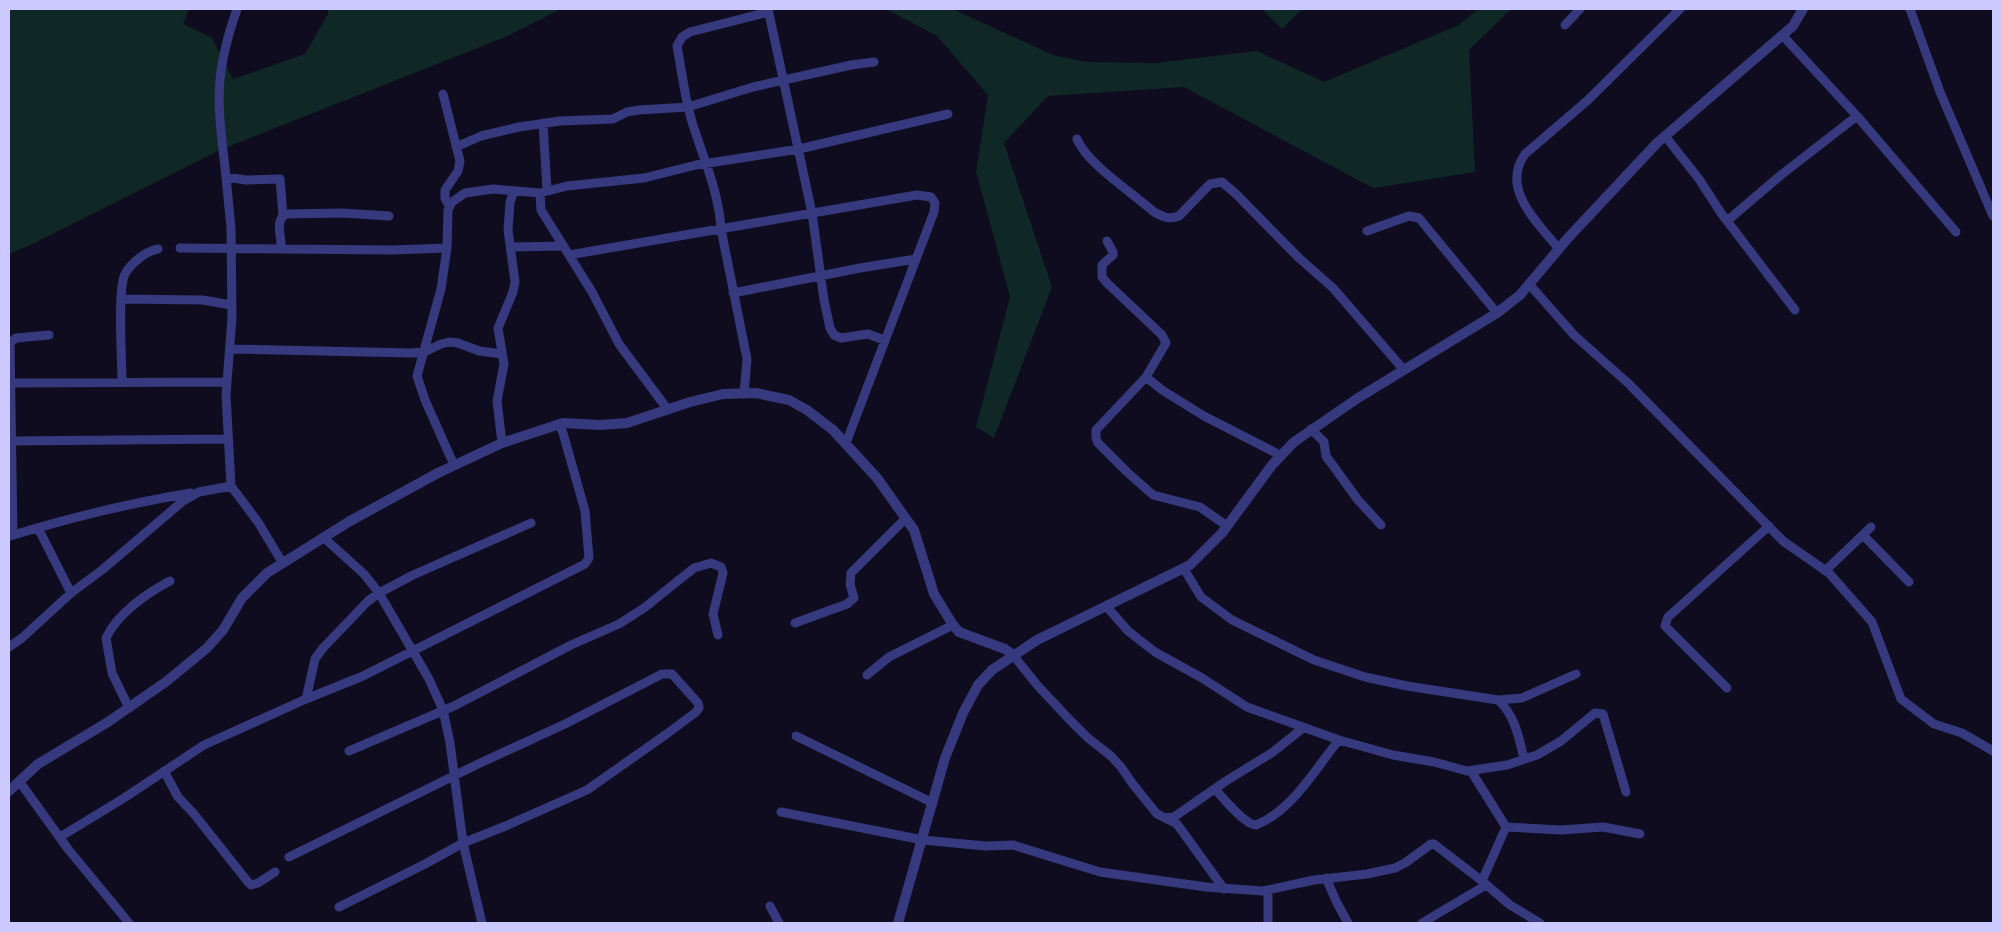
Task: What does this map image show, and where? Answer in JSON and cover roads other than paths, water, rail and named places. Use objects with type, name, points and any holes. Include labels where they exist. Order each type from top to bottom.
[{"type":"street","points":[[237,9],[228,35],[220,80],[219,104],[231,248],[230,349],[226,382],[231,486],[258,522],[282,562]]},
{"type":"street","points":[[1565,25],[1580,9]]},
{"type":"street","points":[[1560,249],[1520,197],[1516,178],[1520,162],[1525,154],[1588,100],[1680,9]]},
{"type":"street","points":[[898,923],[945,758],[963,713],[974,692],[992,670],[1037,640],[1184,569],[1201,555],[1228,526],[1280,455],[1311,429],[1498,313],[1520,295],[1665,136],[1794,26],[1803,9]]},
{"type":"street","points":[[1910,9],[1940,92],[1993,216]]},
{"type":"street","points":[[744,394],[746,360],[721,229],[720,211],[688,107],[677,46],[682,37],[690,32],[768,10],[812,213],[830,328],[834,335],[841,338],[868,334],[884,340]]},
{"type":"street","points":[[1783,36],[1857,116],[1956,232]]},
{"type":"street","points":[[456,147],[481,136],[519,126],[613,119],[627,112],[639,110],[688,107],[782,80],[874,62]]},
{"type":"street","points":[[443,94],[460,167],[445,190],[445,198],[449,206],[447,248],[441,289],[418,369],[419,385],[454,465]]},
{"type":"street","points":[[449,206],[464,193],[493,189],[544,191],[644,178],[696,165],[799,149],[948,114]]},
{"type":"street","points":[[1727,220],[1857,116]]},
{"type":"street","points":[[543,123],[544,191],[539,200],[541,210],[592,292],[619,344],[668,410]]},
{"type":"street","points":[[1665,136],[1699,179],[1727,220],[1795,310]]},
{"type":"street","points":[[1077,139],[1099,166],[1154,212],[1164,217],[1174,218],[1178,216],[1210,184],[1222,182],[1299,258],[1333,288],[1404,370]]},
{"type":"street","points":[[226,177],[246,180],[280,179],[283,216],[279,222],[281,248]]},
{"type":"street","points":[[502,443],[497,401],[504,370],[498,328],[513,292],[514,282],[508,230],[508,212],[514,191]]},
{"type":"street","points":[[570,255],[917,195],[927,195],[934,200],[936,207],[846,442]]},
{"type":"street","points":[[283,216],[295,213],[325,212],[389,216]]},
{"type":"street","points":[[1366,231],[1409,216],[1419,218],[1498,313]]},
{"type":"street","points":[[1107,242],[1113,255],[1102,265],[1102,277],[1166,339],[1165,347],[1146,377],[1096,430],[1098,443],[1153,495],[1200,507],[1228,526]]},
{"type":"street","points":[[511,247],[564,246]]},
{"type":"street","points":[[180,248],[392,250],[447,248]]},
{"type":"street","points":[[122,382],[121,299],[125,273],[147,253],[158,249]]},
{"type":"street","points":[[733,293],[916,259]]},
{"type":"street","points":[[1529,284],[1574,335],[1636,391],[1784,541],[1825,571],[1872,622],[1901,699],[1934,724],[1962,734],[1993,751]]},
{"type":"street","points":[[121,299],[203,300],[231,305]]},
{"type":"street","points":[[49,335],[32,335],[16,338],[11,341],[11,536],[153,499],[231,486]]},
{"type":"street","points":[[230,349],[424,352],[449,342],[458,343],[479,351],[502,354]]},
{"type":"street","points":[[1146,377],[1162,390],[1199,413],[1280,455]]},
{"type":"street","points":[[10,383],[226,382]]},
{"type":"street","points":[[9,791],[38,764],[129,708],[167,681],[206,648],[223,630],[248,591],[282,562],[323,537],[454,465],[502,443],[563,423],[600,425],[627,423],[690,402],[723,394],[756,393],[789,400],[807,410],[846,442],[877,478],[914,530],[934,594],[952,625],[959,632],[992,644],[1013,655],[1068,719],[1088,738],[1112,756],[1157,814],[1177,824],[1224,889]]},
{"type":"street","points":[[60,837],[124,798],[204,745],[306,698],[363,676],[588,562],[585,511],[559,424]]},
{"type":"street","points":[[1311,429],[1324,442],[1326,456],[1358,500],[1381,525]]},
{"type":"street","points":[[12,441],[228,439]]},
{"type":"street","points":[[9,647],[22,638],[71,593],[102,570],[183,501],[199,492]]},
{"type":"street","points":[[795,623],[851,601],[854,598],[850,584],[851,573],[906,518]]},
{"type":"street","points":[[306,698],[316,659],[323,648],[368,601],[379,593],[428,568],[532,523]]},
{"type":"street","points":[[1727,688],[1665,626],[1672,613],[1769,526]]},
{"type":"street","points":[[1825,571],[1871,527]]},
{"type":"street","points":[[38,528],[71,593]]},
{"type":"street","points":[[1863,535],[1909,582]]},
{"type":"street","points":[[323,537],[364,574],[379,593],[429,679],[443,710],[455,776],[463,843],[482,923]]},
{"type":"street","points":[[349,751],[486,690],[571,645],[618,624],[659,597],[687,572],[710,564],[718,565],[723,570],[713,614],[718,635]]},
{"type":"street","points":[[1184,569],[1201,597],[1232,620],[1314,660],[1364,676],[1407,686],[1498,700],[1522,698],[1576,674]]},
{"type":"street","points":[[129,708],[112,673],[106,638],[113,627],[136,602],[149,592],[170,581]]},
{"type":"street","points":[[1107,607],[1128,630],[1155,652],[1202,678],[1247,707],[1339,740],[1393,755],[1471,771],[1507,764],[1537,755],[1561,741],[1595,713],[1603,714],[1626,792]]},
{"type":"street","points":[[867,675],[889,657],[952,625]]},
{"type":"street","points":[[289,857],[565,724],[662,674],[672,674],[690,691],[699,705],[696,712],[587,790],[463,843],[425,864],[339,906]]},
{"type":"street","points":[[1498,700],[1507,709],[1518,735],[1524,760]]},
{"type":"street","points":[[1165,818],[1174,817],[1273,752],[1303,728]]},
{"type":"street","points":[[796,736],[933,803]]},
{"type":"street","points":[[1215,789],[1251,825],[1261,823],[1294,798],[1326,754],[1339,740]]},
{"type":"street","points":[[164,771],[178,797],[251,885],[258,883],[275,872]]},
{"type":"street","points":[[1471,771],[1506,827]]},
{"type":"street","points":[[19,781],[84,870],[129,923]]},
{"type":"street","points":[[781,812],[923,840],[985,846],[1013,845],[1100,872],[1224,889],[1263,891],[1326,878],[1367,874],[1395,868],[1431,844],[1434,844],[1510,905],[1540,923]]},
{"type":"street","points":[[1506,827],[1561,830],[1603,827],[1640,834]]},
{"type":"street","points":[[1422,923],[1484,883],[1506,827]]},
{"type":"street","points":[[1326,878],[1348,923]]},
{"type":"street","points":[[1268,890],[1268,923]]},
{"type":"street","points":[[770,906],[779,923]]},
{"type":"street","points":[[1522,923],[1528,916]]}]
